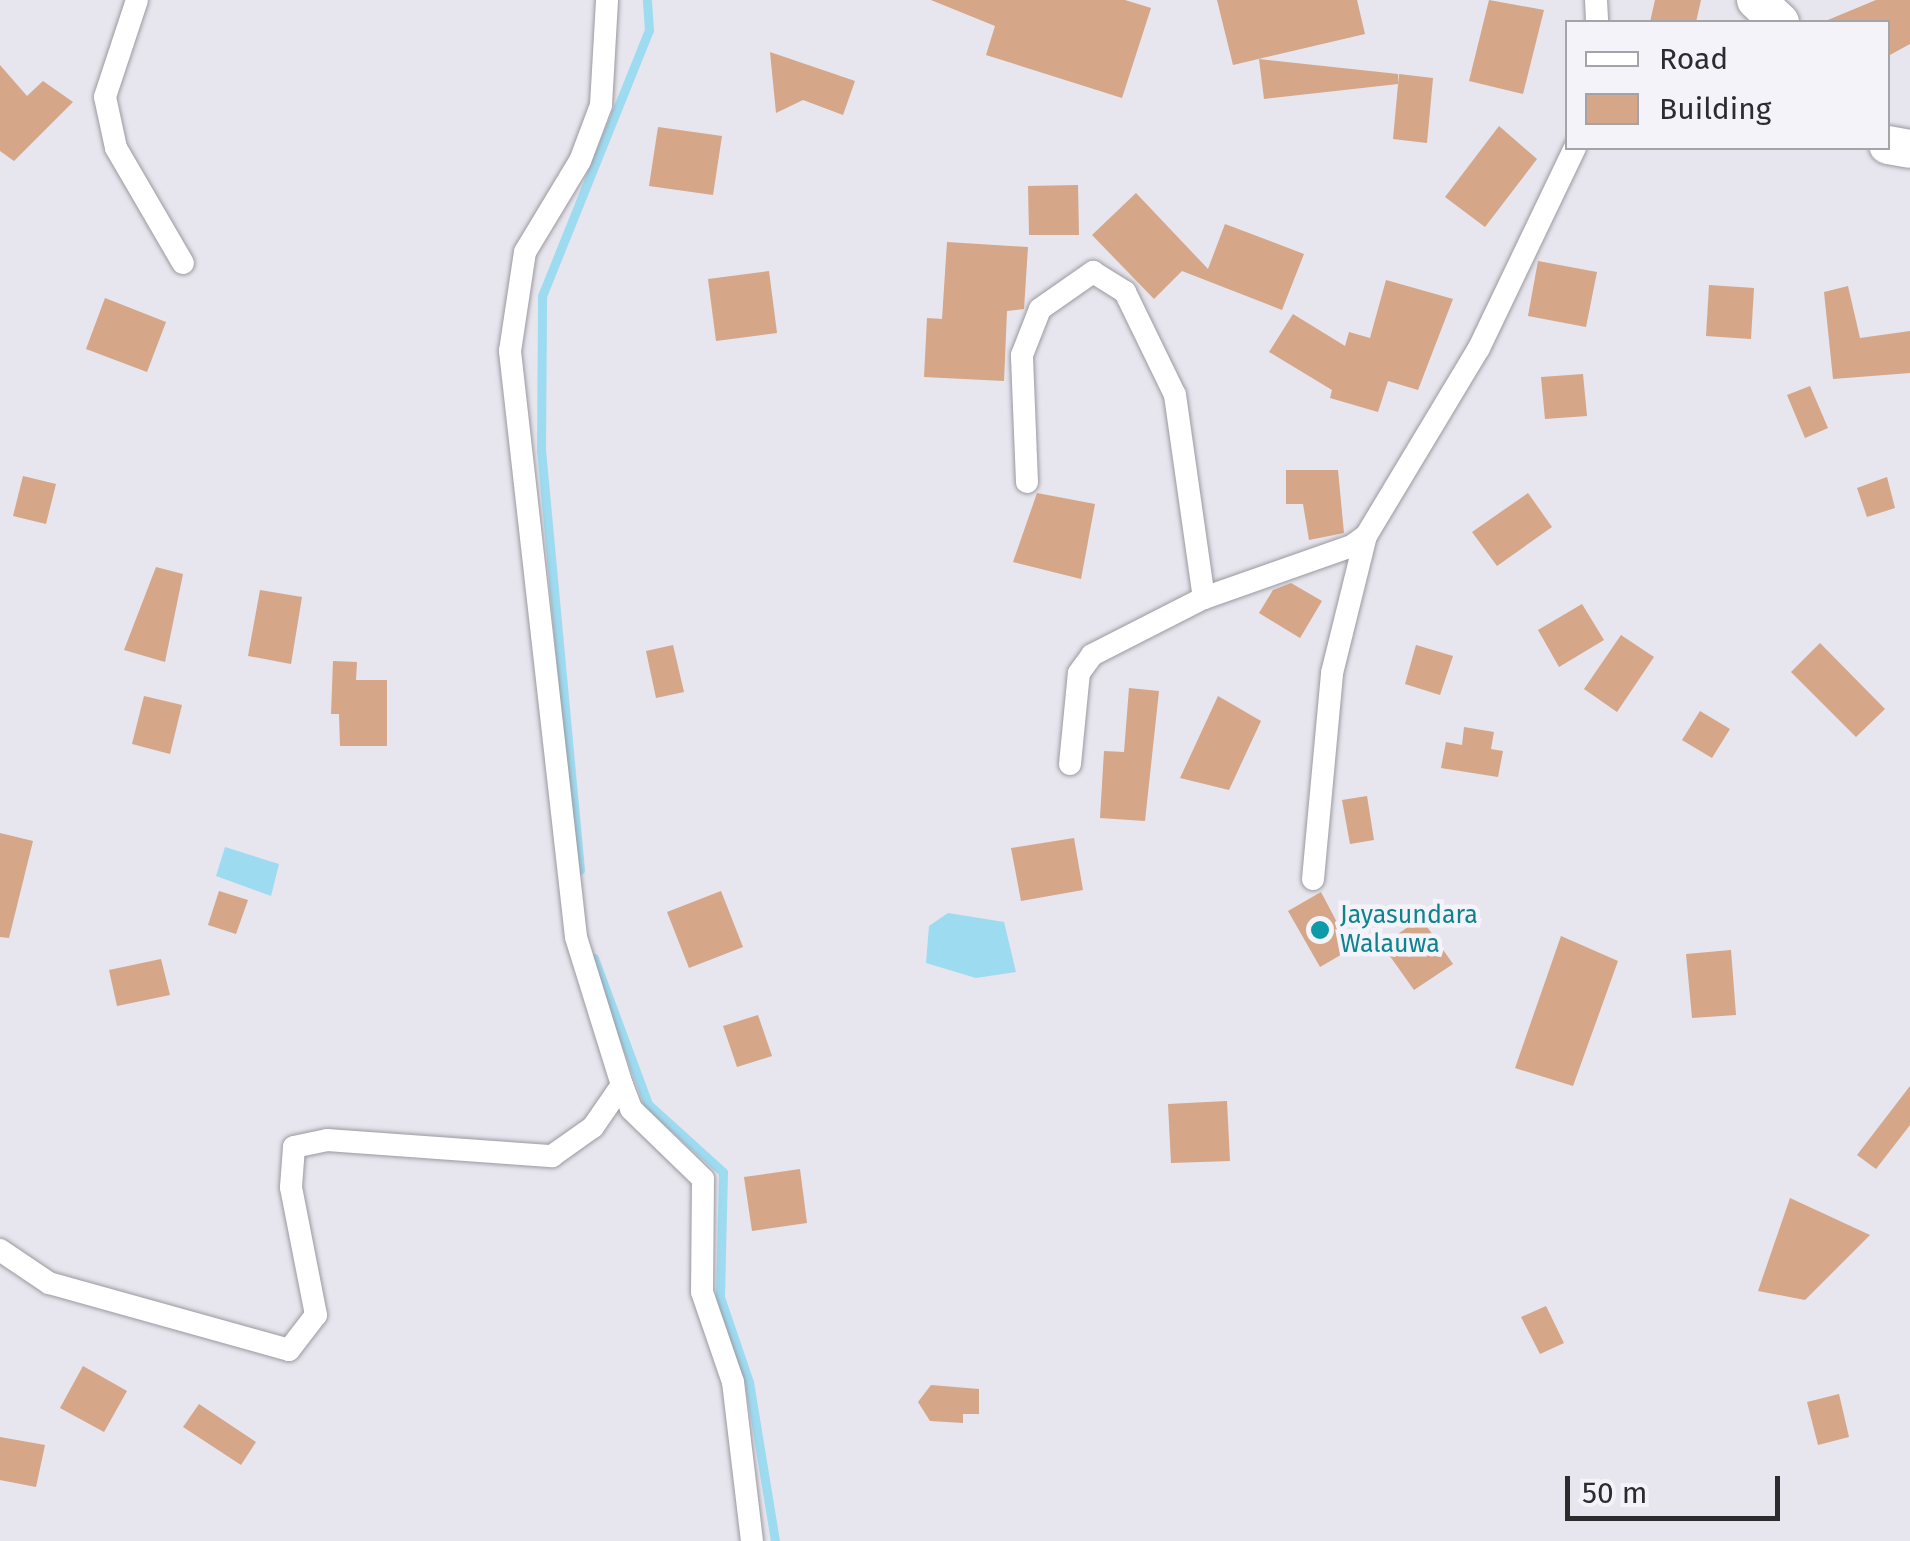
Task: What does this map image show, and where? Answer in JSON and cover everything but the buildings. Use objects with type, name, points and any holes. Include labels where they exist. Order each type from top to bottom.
[{"type":"main road","points":[[1756,0],[1778,20]]},
{"type":"street","points":[[138,0],[104,97],[116,148],[184,263]]},
{"type":"street","points":[[607,0],[601,105],[580,162],[526,252],[510,351],[576,937],[631,1109],[703,1179],[702,1292],[732,1382],[752,1541]]},
{"type":"street","points":[[1313,879],[1332,673],[1366,536],[1479,348],[1574,150]]},
{"type":"street","points":[[1027,482],[1022,355],[1040,309],[1093,272],[1125,292],[1175,396],[1204,598]]},
{"type":"street","points":[[1070,764],[1079,673],[1092,655],[1204,598],[1366,536]]},
{"type":"street","points":[[0,1250],[50,1283],[289,1350],[316,1316],[291,1188],[294,1147],[326,1140],[552,1156],[593,1127],[622,1085]]},
{"type":"water","points":[[225,847],[279,864],[271,896],[216,876]]},
{"type":"water","points":[[948,913],[1004,922],[1016,972],[976,978],[926,963],[929,926]]},
{"type":"waterway","points":[[580,870],[541,452],[542,296],[649,30],[647,0]]},
{"type":"waterway","points":[[594,958],[648,1104],[723,1172],[720,1297],[749,1382],[775,1541]]},
{"type":"place","name":"Jayasundara Walauwa","points":[[1320,930]]}]
